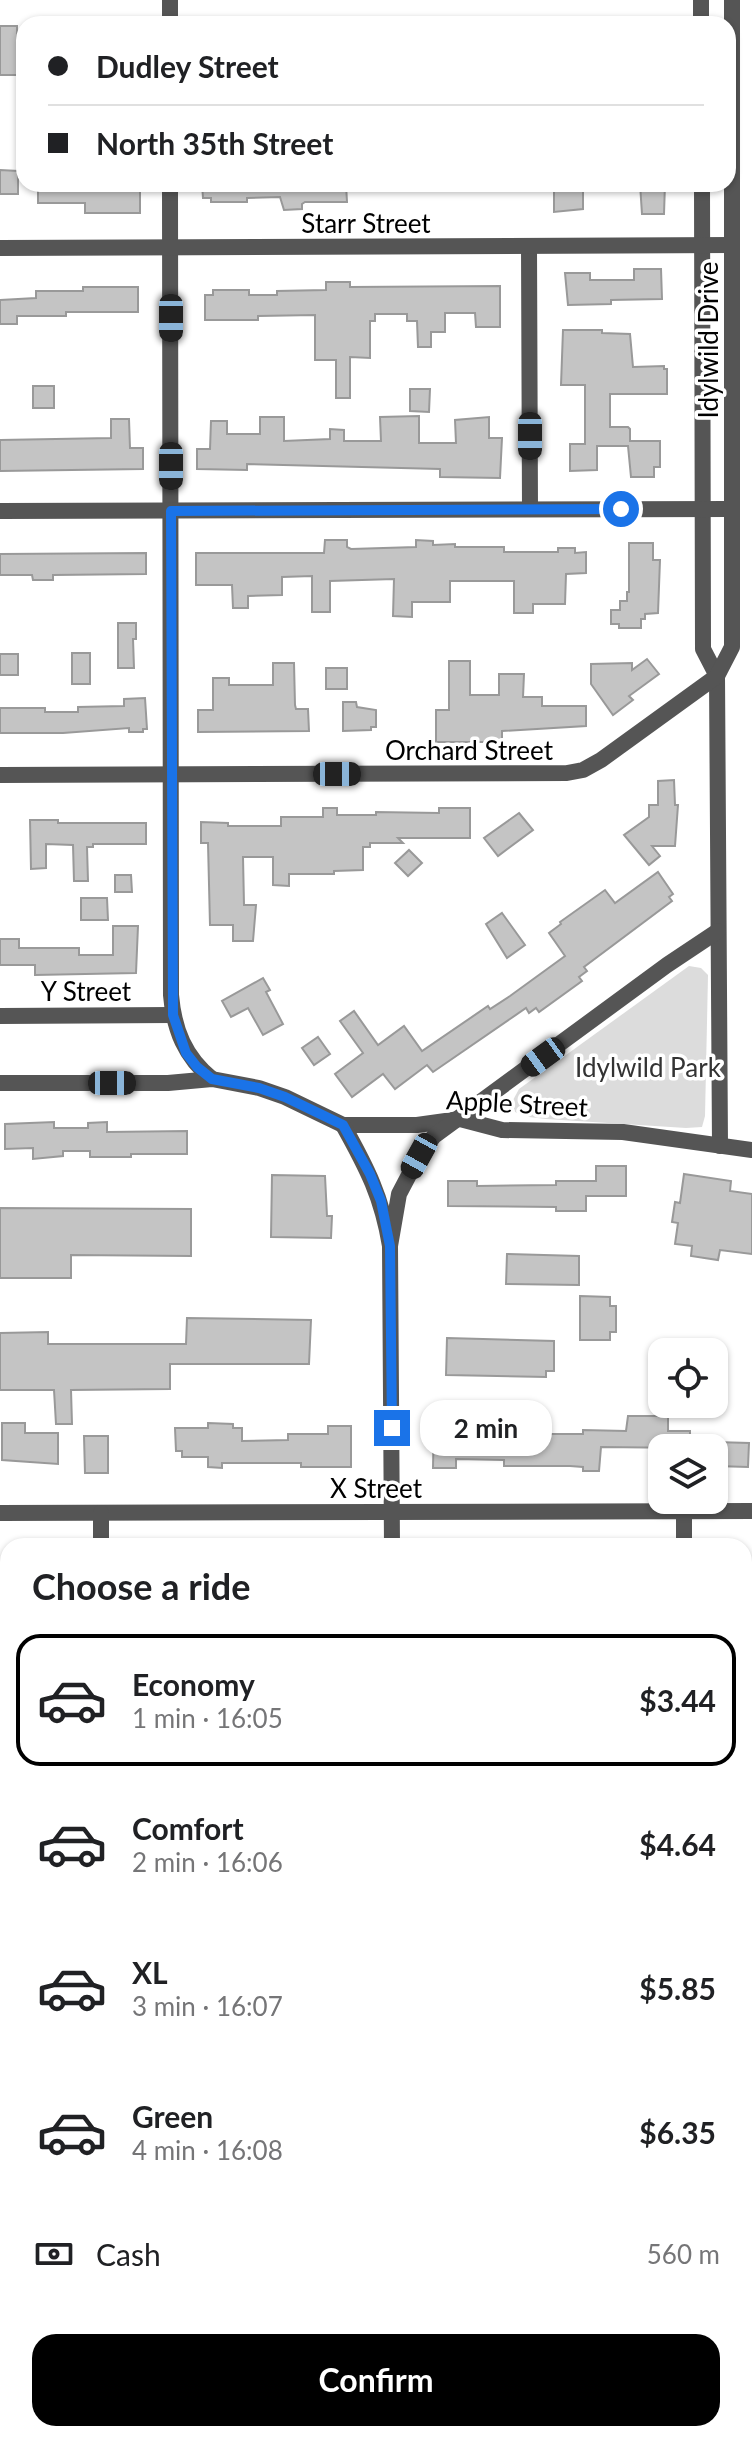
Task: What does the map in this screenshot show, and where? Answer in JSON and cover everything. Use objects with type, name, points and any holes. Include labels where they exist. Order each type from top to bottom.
[{"type":"street","points":[[170,192],[173,1015],[186,1053],[212,1079]]},
{"type":"street","name":"Idylwild Drive","points":[[702,192],[703,649],[717,676],[720,1146]]},
{"type":"street","name":"Idylwild Drive","points":[[717,676],[732,647],[732,192]]},
{"type":"street","name":"Starr Street","points":[[0,248],[732,245]]},
{"type":"street","points":[[529,246],[530,509]]},
{"type":"street","points":[[0,511],[732,509]]},
{"type":"street","name":"Orchard Street","points":[[0,775],[567,773],[583,770],[601,760],[717,676]]},
{"type":"street","points":[[390,1246],[399,1194],[434,1136],[718,931]]},
{"type":"street","name":"Y Street","points":[[0,1016],[173,1015]]},
{"type":"street","name":"Apple Street","points":[[0,1083],[168,1083],[212,1079],[259,1088],[285,1097],[343,1125],[417,1125],[460,1119],[502,1130],[623,1132],[752,1150]]},
{"type":"street","points":[[343,1125],[377,1188],[390,1246],[392,1538]]},
{"type":"street","name":"X Street","points":[[0,1513],[648,1511]]},
{"type":"street","name":"X Street","points":[[728,1511],[752,1511]]},
{"type":"street","points":[[101,1513],[101,1538]]},
{"type":"street","points":[[684,1514],[684,1538]]},
{"type":"green space","name":"Idylwild Park","points":[[689,966],[701,968],[708,975],[705,1116],[702,1127],[546,1119],[515,1112],[512,1102],[519,1089]]},
{"type":"building","points":[[0,26],[16,26],[16,75],[0,75]]},
{"type":"building","points":[[0,170],[16,171],[18,194],[0,194]]},
{"type":"building","points":[[38,192],[140,192],[140,213],[85,213],[85,203],[38,203]]},
{"type":"building","points":[[203,192],[346,192],[347,202],[305,202],[302,209],[284,210],[280,197],[247,198],[247,202],[211,202],[211,198],[203,198]]},
{"type":"building","points":[[554,192],[583,192],[583,209],[554,212]]},
{"type":"building","points":[[641,192],[665,192],[664,214],[642,214]]},
{"type":"building","points":[[634,269],[661,269],[662,299],[568,305],[565,273],[590,273],[590,280],[634,280]]},
{"type":"building","points":[[326,282],[350,282],[350,287],[500,286],[500,327],[476,327],[475,313],[445,313],[445,332],[431,332],[431,347],[418,347],[417,321],[407,321],[407,314],[375,314],[375,321],[370,321],[370,358],[350,357],[350,398],[336,398],[336,360],[315,360],[315,315],[258,316],[258,320],[205,320],[205,295],[213,295],[213,290],[249,290],[249,295],[277,295],[277,291],[326,290]]},
{"type":"building","points":[[83,287],[138,287],[138,312],[17,316],[17,324],[0,324],[0,300],[36,298],[36,291],[83,291]]},
{"type":"building","points":[[563,330],[630,334],[633,367],[664,366],[667,369],[667,394],[610,394],[610,427],[628,427],[630,441],[660,441],[660,467],[654,467],[654,477],[631,477],[628,446],[597,446],[597,470],[570,471],[570,444],[585,444],[585,385],[561,385]]},
{"type":"building","points":[[33,386],[54,386],[54,408],[33,408]]},
{"type":"building","points":[[410,389],[430,389],[429,412],[410,411]]},
{"type":"building","points":[[419,416],[419,443],[456,443],[455,420],[489,417],[489,438],[502,438],[500,478],[440,477],[440,469],[247,464],[247,470],[197,469],[197,449],[210,449],[211,421],[227,421],[227,434],[260,434],[260,417],[284,417],[284,441],[330,439],[330,429],[344,430],[344,441],[381,441],[380,417]]},
{"type":"building","points":[[111,419],[129,419],[130,448],[143,448],[143,469],[0,471],[0,440],[111,438]]},
{"type":"building","points":[[325,540],[347,540],[347,547],[351,549],[416,547],[416,540],[433,541],[433,545],[455,544],[455,547],[504,547],[504,552],[558,552],[558,548],[575,548],[575,553],[586,552],[586,573],[566,574],[565,604],[533,604],[533,613],[514,613],[514,581],[450,581],[450,602],[412,602],[412,617],[393,616],[394,579],[330,581],[330,612],[312,612],[312,576],[282,577],[282,595],[248,596],[248,608],[233,608],[232,585],[196,585],[196,553],[324,553]]},
{"type":"building","points":[[629,543],[653,543],[653,560],[660,560],[658,613],[645,614],[645,619],[641,619],[641,628],[619,628],[619,624],[611,624],[611,610],[620,610],[620,601],[627,601],[629,592]]},
{"type":"building","points":[[146,553],[146,574],[53,575],[53,580],[33,580],[32,575],[0,575],[0,554]]},
{"type":"building","points":[[118,623],[136,623],[134,668],[118,668]]},
{"type":"building","points":[[72,653],[90,653],[90,684],[72,684]]},
{"type":"building","points":[[0,654],[18,654],[18,675],[0,675]]},
{"type":"building","points":[[647,659],[659,674],[629,696],[633,700],[613,715],[591,684],[591,664],[632,663],[632,670]]},
{"type":"building","points":[[449,661],[470,661],[470,695],[499,695],[499,674],[524,674],[523,697],[542,697],[542,706],[586,706],[586,726],[502,731],[502,742],[436,742],[436,710],[449,710]]},
{"type":"building","points":[[273,663],[294,663],[295,705],[296,709],[308,709],[309,731],[198,732],[198,710],[213,710],[213,678],[229,678],[229,685],[273,685]]},
{"type":"building","points":[[326,668],[347,668],[347,689],[326,689]]},
{"type":"building","points":[[145,698],[147,729],[143,732],[129,732],[129,728],[63,733],[0,733],[0,708],[78,712],[78,707],[124,706],[124,699]]},
{"type":"building","points":[[343,702],[356,702],[357,707],[376,710],[376,727],[343,731]]},
{"type":"building","points":[[674,780],[675,805],[678,805],[675,846],[652,846],[660,856],[649,865],[624,835],[649,817],[649,805],[658,805],[658,781]]},
{"type":"building","points":[[323,808],[337,808],[337,815],[376,815],[376,812],[439,813],[439,808],[470,808],[470,838],[398,838],[403,843],[370,843],[370,847],[363,847],[363,870],[334,871],[334,874],[289,874],[289,886],[273,885],[273,857],[243,857],[244,905],[256,905],[253,941],[233,941],[233,925],[210,925],[208,843],[201,843],[201,822],[228,823],[228,826],[281,826],[281,817],[323,817]]},
{"type":"building","points":[[519,813],[533,830],[498,856],[484,838]]},
{"type":"building","points":[[30,820],[146,823],[146,844],[93,844],[93,847],[87,847],[88,881],[74,881],[73,845],[46,844],[46,868],[31,869]]},
{"type":"building","points":[[409,850],[422,863],[408,876],[395,863]]},
{"type":"building","points":[[658,872],[673,894],[669,897],[672,901],[584,967],[587,971],[579,977],[582,981],[539,1012],[536,1008],[529,1013],[526,1008],[433,1072],[427,1065],[395,1089],[383,1074],[352,1097],[335,1074],[363,1053],[340,1021],[354,1011],[378,1045],[404,1026],[422,1051],[488,1006],[490,1009],[510,996],[565,956],[549,933],[560,922],[605,890],[615,903]]},
{"type":"building","points":[[115,875],[131,875],[132,892],[115,892]]},
{"type":"building","points":[[81,898],[107,898],[108,920],[81,920]]},
{"type":"building","points":[[502,913],[525,945],[507,958],[486,924]]},
{"type":"building","points":[[113,926],[138,926],[136,973],[35,975],[35,965],[0,965],[0,939],[19,939],[19,948],[79,948],[79,955],[113,955]]},
{"type":"building","points":[[263,978],[270,990],[266,992],[283,1024],[263,1035],[248,1008],[231,1017],[222,1001]]},
{"type":"building","points":[[318,1037],[330,1054],[314,1065],[302,1048]]},
{"type":"building","points":[[54,1122],[54,1128],[88,1128],[88,1123],[107,1122],[107,1132],[187,1131],[187,1154],[90,1157],[90,1151],[63,1151],[63,1156],[33,1159],[33,1148],[5,1149],[5,1124]]},
{"type":"building","points":[[596,1166],[626,1166],[626,1196],[586,1196],[586,1211],[556,1211],[556,1207],[448,1206],[448,1181],[477,1181],[477,1186],[596,1181]]},
{"type":"building","points":[[684,1174],[731,1181],[730,1191],[752,1194],[752,1254],[720,1250],[718,1260],[691,1256],[692,1246],[675,1244],[678,1223],[672,1222],[675,1202],[680,1203]]},
{"type":"building","points":[[272,1175],[325,1176],[327,1216],[332,1216],[331,1238],[271,1237]]},
{"type":"building","points":[[0,1208],[191,1209],[191,1256],[71,1255],[71,1278],[0,1278]]},
{"type":"building","points":[[507,1254],[579,1256],[579,1285],[506,1284]]},
{"type":"building","points":[[580,1296],[610,1297],[610,1306],[616,1306],[616,1332],[610,1332],[610,1340],[580,1340]]},
{"type":"building","points":[[187,1318],[311,1320],[309,1364],[170,1364],[170,1389],[71,1390],[72,1424],[56,1424],[54,1390],[0,1390],[0,1333],[48,1332],[48,1344],[186,1344]]},
{"type":"building","points":[[447,1338],[554,1341],[554,1371],[546,1371],[546,1377],[446,1375]]},
{"type":"building","points":[[521,1413],[536,1413],[536,1434],[583,1434],[583,1430],[626,1431],[628,1416],[648,1416],[668,1418],[668,1431],[690,1431],[690,1434],[648,1434],[648,1448],[601,1447],[599,1471],[583,1471],[583,1467],[570,1466],[504,1466],[504,1460],[456,1459],[456,1468],[433,1468],[434,1417],[455,1417],[455,1432],[482,1433],[482,1426],[520,1427]]},
{"type":"building","points":[[2,1423],[25,1423],[25,1433],[58,1433],[58,1464],[2,1460]]},
{"type":"building","points":[[208,1423],[233,1424],[233,1428],[242,1428],[242,1441],[288,1440],[288,1434],[328,1434],[328,1426],[351,1426],[351,1467],[301,1467],[301,1463],[222,1463],[222,1468],[208,1467],[208,1457],[182,1457],[182,1451],[176,1451],[175,1428],[208,1428]]},
{"type":"building","points":[[84,1436],[108,1436],[108,1473],[85,1473]]},
{"type":"building","points":[[728,1442],[749,1443],[748,1467],[728,1466]]},
{"type":"route","points":[[392,1428],[390,1246],[385,1215],[370,1174],[343,1125],[285,1097],[259,1088],[212,1079],[197,1067],[186,1053],[173,1015],[171,511],[621,509]]}]
